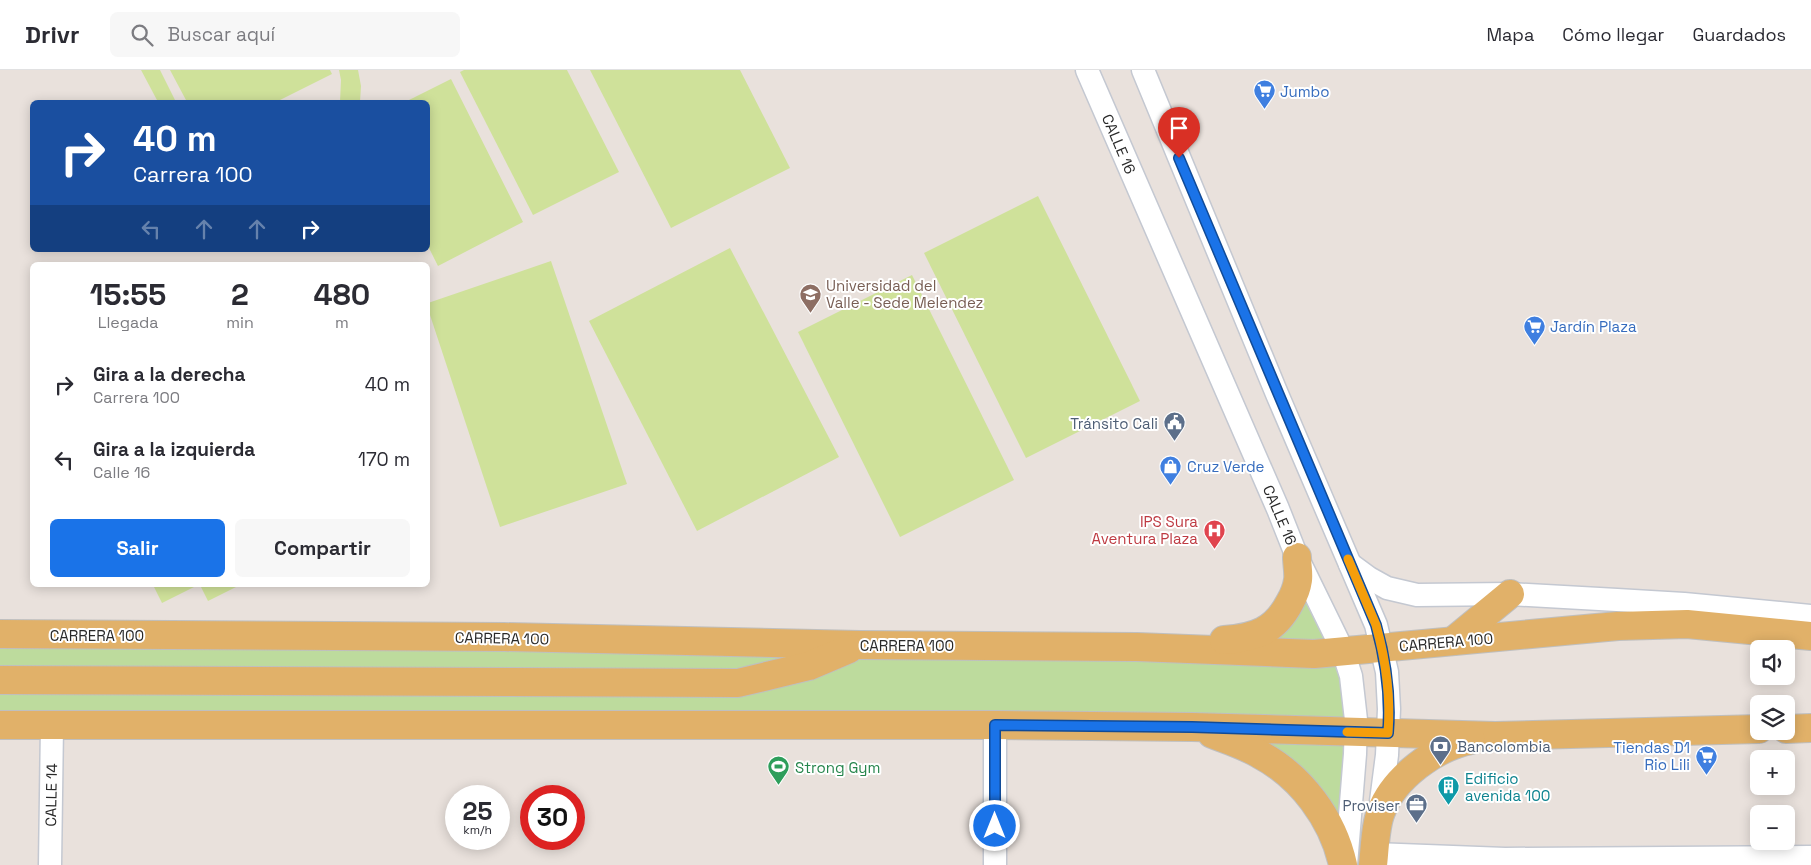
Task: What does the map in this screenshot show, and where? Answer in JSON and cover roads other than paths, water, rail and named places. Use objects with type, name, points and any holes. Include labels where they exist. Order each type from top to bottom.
[{"type":"main road","points":[[1137,647],[1234,640],[1252,637],[1267,630],[1283,615],[1294,595],[1298,579],[1297,557]]},
{"type":"main road","points":[[1453,641],[1510,594]]},
{"type":"main road","name":"CARRERA 100","points":[[0,634],[494,637],[860,645],[1137,647],[1314,654],[1618,626],[1687,624],[1806,625]]},
{"type":"main road","points":[[0,680],[738,683],[809,666],[860,645]]},
{"type":"main road","points":[[0,725],[995,725],[1192,727],[1496,736],[1750,730]]},
{"type":"main road","points":[[1192,727],[1260,754],[1296,782],[1315,803],[1326,819],[1345,865]]},
{"type":"main road","points":[[1795,729],[1811,728]]},
{"type":"main road","points":[[1374,860],[1380,813],[1389,796],[1401,780],[1431,756],[1467,740],[1496,736]]},
{"type":"street","name":"CALLE 16","points":[[1087,70],[1278,509],[1297,557],[1343,651],[1353,685],[1356,709],[1356,732],[1345,865]]},
{"type":"street","points":[[1143,70],[1376,625],[1387,672],[1389,709],[1380,813]]},
{"type":"street","name":"CARRERA 100","points":[[1350,564],[1387,588],[1417,595],[1510,594],[1684,604],[1806,625]]},
{"type":"street","name":"CALLE 14","points":[[50,865],[52,724]]},
{"type":"street","points":[[995,725],[995,865]]},
{"type":"street","points":[[1374,860],[1505,862],[1811,857]]},
{"type":"place","name":"Jumbo","points":[[1264,110]]},
{"type":"place","name":"Universidad del Valle - Sede Melendez","points":[[810,313]]},
{"type":"place","name":"Jardín Plaza","points":[[1534,345]]},
{"type":"place","name":"Tránsito Cali","points":[[1174,442]]},
{"type":"place","name":"Cruz Verde","points":[[1171,485]]},
{"type":"place","name":"IPS Sura Aventura Plaza","points":[[1214,549]]},
{"type":"place","name":"Bancolombia","points":[[1441,765]]},
{"type":"place","name":"Tiendas D1 Rio Lili","points":[[1706,775]]},
{"type":"place","name":"Strong Gym","points":[[779,786]]},
{"type":"place","name":"Edificio avenida 100","points":[[1449,806]]},
{"type":"place","name":"Proviser","points":[[1416,824]]}]
